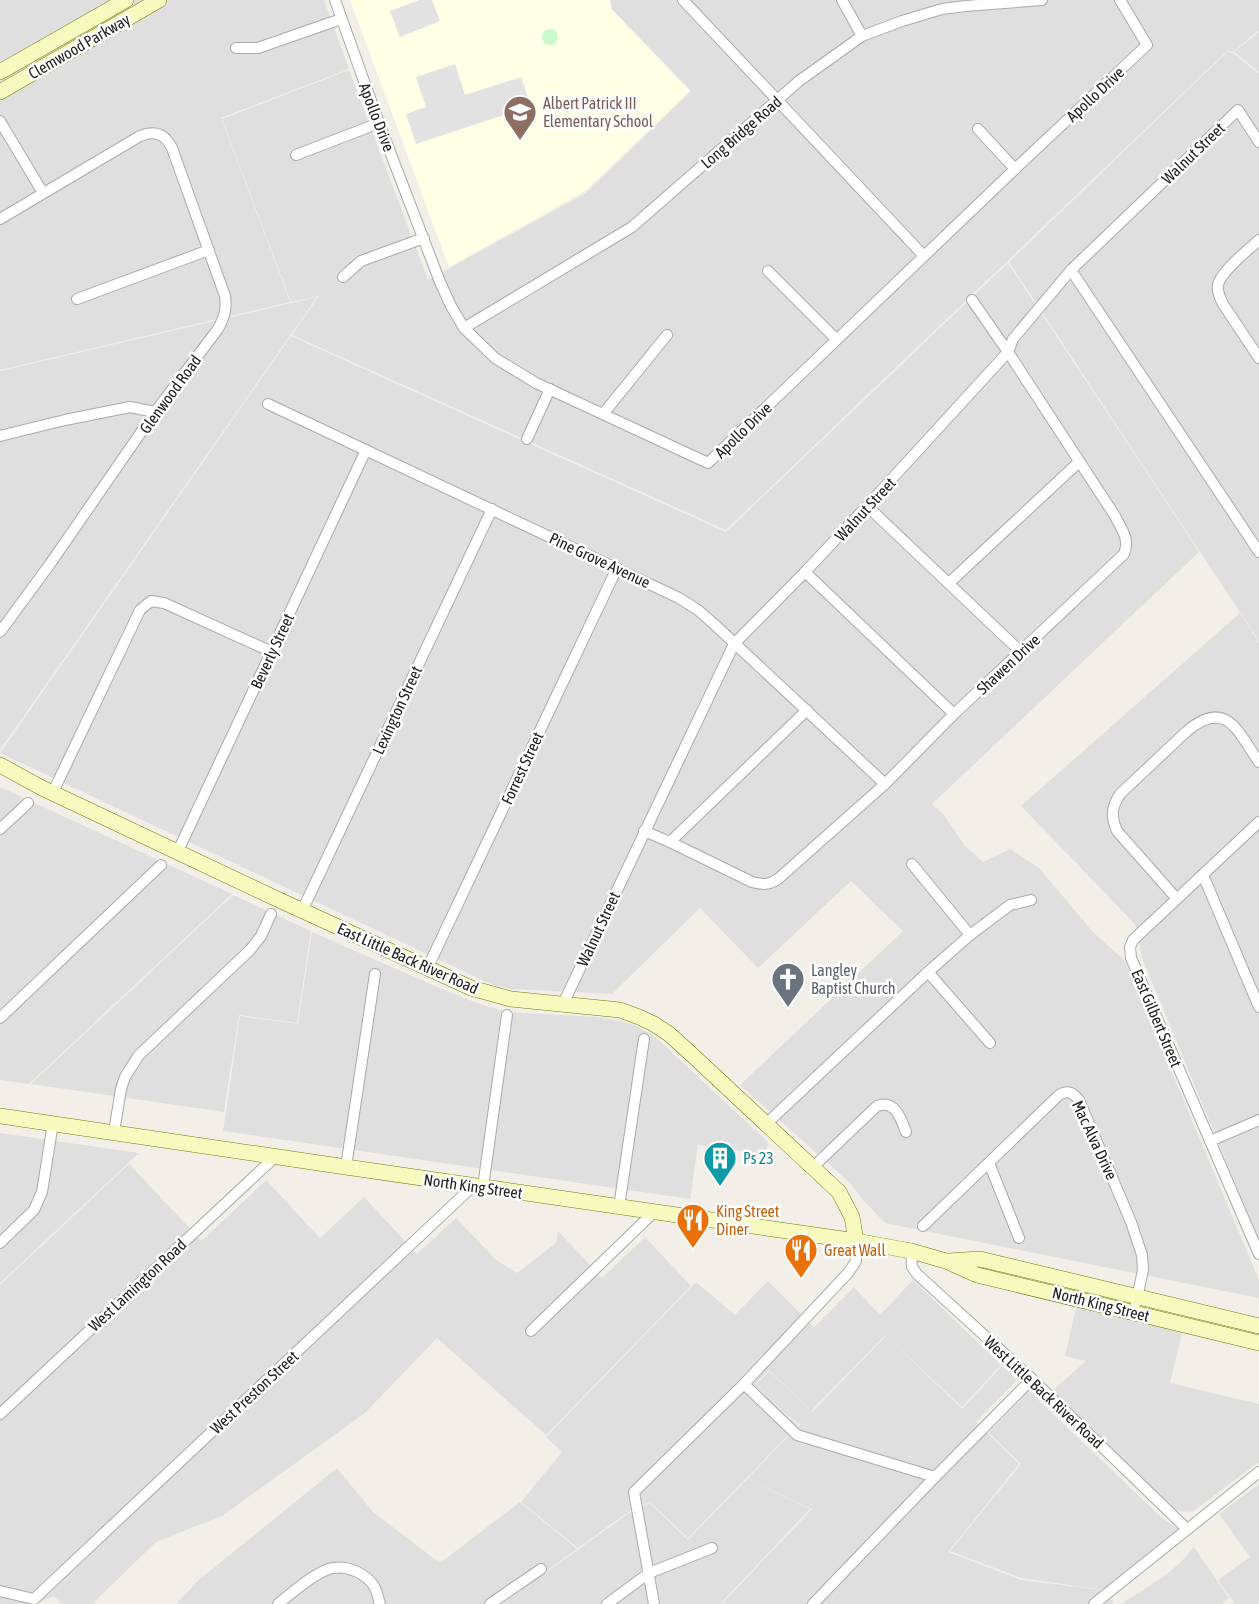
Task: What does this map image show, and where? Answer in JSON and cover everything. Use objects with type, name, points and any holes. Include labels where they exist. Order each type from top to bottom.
[{"type":"main road","name":"Clemwood Parkway","points":[[0,72],[126,0]]},
{"type":"main road","name":"Clemwood Parkway","points":[[0,92],[159,0]]},
{"type":"main road","name":"East Little Back River Road","points":[[0,765],[302,911],[471,988],[511,999],[620,1010],[654,1024],[690,1052],[839,1192],[852,1217],[856,1240]]},
{"type":"main road","name":"North King Street","points":[[0,1116],[856,1240],[946,1261],[977,1275],[1259,1342]]},
{"type":"main road","name":"North King Street","points":[[946,1261],[980,1259],[1259,1326]]},
{"type":"street","name":"Apollo Drive","points":[[335,0],[443,290],[464,328],[495,358],[536,383],[708,463],[1147,45],[1120,0]]},
{"type":"street","points":[[683,0],[924,256]]},
{"type":"street","points":[[842,0],[862,36]]},
{"type":"street","name":"Long Bridge Road","points":[[464,328],[632,227],[799,81],[862,36],[942,9],[1042,0]]},
{"type":"street","points":[[236,48],[258,48],[341,19]]},
{"type":"street","name":"Walnut Street","points":[[563,1004],[734,644],[867,506],[1008,352],[1013,339],[1071,270],[1238,110],[1259,142]]},
{"type":"street","points":[[0,121],[43,193],[0,219]]},
{"type":"street","points":[[296,155],[379,123]]},
{"type":"street","points":[[978,129],[1015,169]]},
{"type":"street","name":"Glenwood Road","points":[[0,632],[155,412],[218,329],[226,311],[225,296],[172,148],[168,140],[159,134],[149,133],[140,136],[43,193]]},
{"type":"street","points":[[343,277],[361,261],[424,238]]},
{"type":"street","points":[[1259,240],[1221,276],[1218,286],[1223,304],[1259,358]]},
{"type":"street","points":[[77,299],[208,250]]},
{"type":"street","points":[[1071,270],[1259,552]]},
{"type":"street","points":[[768,271],[836,339]]},
{"type":"street","name":"Shawen Drive","points":[[644,831],[752,882],[762,885],[772,883],[885,784],[954,714],[1124,554],[1127,537],[1115,516],[972,300]]},
{"type":"street","points":[[603,414],[667,335]]},
{"type":"street","points":[[527,439],[550,389]]},
{"type":"street","name":"Pine Grove Avenue","points":[[268,404],[679,598],[714,624],[885,784]]},
{"type":"street","points":[[0,436],[130,407],[155,412]]},
{"type":"street","name":"Beverly Street","points":[[178,851],[366,450]]},
{"type":"street","points":[[949,583],[1079,462]]},
{"type":"street","points":[[867,506],[1021,652]]},
{"type":"street","name":"Lexington Street","points":[[302,911],[492,509]]},
{"type":"street","name":"Forrest Street","points":[[427,969],[617,568]]},
{"type":"street","points":[[805,572],[954,714]]},
{"type":"street","points":[[53,792],[140,610],[151,601],[164,603],[272,652]]},
{"type":"street","points":[[670,842],[807,710]]},
{"type":"street","points":[[1177,898],[1117,831],[1111,812],[1114,802],[1187,731],[1198,722],[1210,717],[1230,721],[1259,762]]},
{"type":"street","points":[[0,829],[28,803]]},
{"type":"street","name":"East Gilbert Street","points":[[1259,822],[1133,940],[1130,947],[1131,958],[1259,1254]]},
{"type":"street","points":[[912,864],[970,935]]},
{"type":"street","points":[[0,1017],[161,865]]},
{"type":"street","points":[[1203,875],[1259,1007]]},
{"type":"street","points":[[766,1124],[970,935],[1010,905],[1031,900]]},
{"type":"street","points":[[114,1132],[125,1077],[140,1055],[250,950],[261,936],[272,914]]},
{"type":"street","points":[[928,972],[990,1043]]},
{"type":"street","points":[[346,1167],[375,974]]},
{"type":"street","points":[[478,1186],[507,1016]]},
{"type":"street","points":[[619,1207],[644,1039]]},
{"type":"street","name":"Mac Alva Drive","points":[[923,1226],[1059,1095],[1070,1092],[1078,1100],[1092,1130],[1139,1244],[1143,1262],[1133,1312]]},
{"type":"street","points":[[813,1167],[877,1106],[882,1104],[887,1104],[898,1112],[906,1132]]},
{"type":"street","points":[[1210,1141],[1259,1120]]},
{"type":"street","points":[[0,1242],[34,1210],[42,1192],[53,1124]]},
{"type":"street","name":"West Lamington Road","points":[[0,1414],[275,1157]]},
{"type":"street","points":[[989,1163],[1019,1238]]},
{"type":"street","name":"West Preston Street","points":[[0,1591],[34,1599],[478,1186]]},
{"type":"street","points":[[531,1331],[654,1212]]},
{"type":"street","points":[[654,1604],[634,1492],[744,1384],[853,1267],[857,1256],[856,1240]]},
{"type":"street","name":"West Little Back River Road","points":[[911,1251],[912,1267],[917,1274],[1032,1379],[1187,1528]]},
{"type":"street","points":[[813,1604],[934,1477],[1032,1379]]},
{"type":"street","points":[[744,1384],[797,1435],[934,1477]]},
{"type":"street","points":[[1094,1604],[1259,1473]]},
{"type":"street","points":[[607,1604],[649,1573],[712,1548]]},
{"type":"street","points":[[278,1604],[322,1572],[333,1568],[345,1568],[368,1578],[375,1588],[380,1604]]},
{"type":"street","points":[[490,1604],[541,1569]]},
{"type":"shaded area","points":[[0,0],[324,0],[349,69],[221,118],[290,302],[0,370]]},
{"type":"shaded area","name":"Albert Patrick III Elementary School","points":[[350,0],[609,0],[611,9],[690,91],[585,191],[449,267]]},
{"type":"shaded area","points":[[419,0],[432,0],[440,21],[400,37],[390,11]]},
{"type":"shaded area","points":[[611,0],[1259,0],[1259,30],[1233,52],[1227,51],[726,530],[292,335],[319,296],[291,302],[222,119],[349,70],[428,280],[586,193],[691,91],[612,9]]},
{"type":"shaded area","points":[[1259,32],[1259,72],[1234,52]]},
{"type":"shaded area","points":[[1227,52],[1233,53],[1259,74],[1259,641],[1009,262]]},
{"type":"shaded area","points":[[455,64],[465,95],[521,77],[531,106],[416,144],[406,114],[426,107],[416,77]]},
{"type":"shaded area","points":[[1008,263],[1199,552],[932,804],[944,815],[965,846],[983,862],[1010,849],[1039,868],[1093,932],[1125,961],[1259,1280],[1259,1298],[885,1223],[849,1182],[740,1085],[903,931],[851,881],[758,968],[700,908],[612,994],[511,989],[482,980],[0,753],[291,336],[726,532]]},
{"type":"shaded area","points":[[317,297],[0,750],[0,371]]},
{"type":"shaded area","points":[[1240,613],[1259,643],[1259,1241],[1142,958],[1135,924],[1021,806]]},
{"type":"shaded area","points":[[0,787],[232,894],[29,1084],[0,1080]]},
{"type":"shaded area","points":[[233,895],[311,931],[297,1023],[239,1015],[224,1112],[31,1084]]},
{"type":"shaded area","points":[[312,932],[442,989],[507,1012],[596,1017],[635,1025],[654,1036],[768,1142],[766,1154],[698,1145],[690,1199],[223,1131],[240,1016],[298,1024]]},
{"type":"shaded area","points":[[0,1133],[139,1153],[0,1283]]},
{"type":"shaded area","points":[[129,1164],[202,1241],[266,1180],[320,1238],[364,1197],[417,1254],[456,1218],[496,1260],[517,1273],[556,1243],[558,1231],[602,1278],[645,1237],[691,1286],[546,1435],[437,1338],[365,1413],[222,1516],[156,1542],[92,1604],[62,1604],[54,1596],[35,1604],[0,1604],[0,1285]]},
{"type":"shaded area","points":[[913,1280],[1001,1365],[962,1407],[885,1335],[811,1411],[769,1370],[755,1384],[798,1425],[688,1538],[650,1502],[631,1510],[578,1548],[521,1502],[562,1452],[546,1437],[696,1282],[735,1315],[768,1281],[814,1327],[854,1287],[880,1315]]},
{"type":"shaded area","points":[[1076,1308],[1182,1333],[1170,1383],[1259,1404],[1259,1462],[1192,1512],[1176,1511],[1051,1392],[1086,1361],[1065,1356]]},
{"type":"shaded area","points":[[886,1336],[962,1409],[1002,1366],[1017,1380],[976,1422],[1019,1464],[948,1552],[1021,1580],[1103,1590],[1115,1604],[722,1604],[812,1509],[747,1479],[800,1424],[786,1414],[756,1385],[769,1371],[812,1412]]},
{"type":"shaded area","points":[[1029,1391],[1163,1519],[1185,1533],[1105,1590],[1021,1578],[950,1551],[1021,1464],[989,1433]]},
{"type":"shaded area","points":[[337,1468],[373,1512],[440,1563],[520,1502],[577,1549],[500,1604],[176,1604],[200,1579]]},
{"type":"shaded area","points":[[747,1479],[810,1509],[720,1604],[502,1604],[632,1511],[650,1503],[688,1540]]},
{"type":"shaded area","points":[[1259,1484],[1259,1604],[1235,1604],[1218,1580],[1250,1557],[1219,1514]]},
{"type":"shaded area","points":[[1194,1547],[1229,1598],[1221,1604],[1121,1604],[1163,1577]]},
{"type":"green space","points":[[550,29],[558,37],[550,45],[542,37]]},
{"type":"place","name":"Albert Patrick III Elementary School","points":[[520,141]]},
{"type":"place","name":"Langley Baptist Church","points":[[788,1008]]},
{"type":"place","name":"Ps 23","points":[[720,1187]]},
{"type":"place","name":"King Street Diner","points":[[693,1249]]},
{"type":"place","name":"Great Wall","points":[[801,1279]]}]
